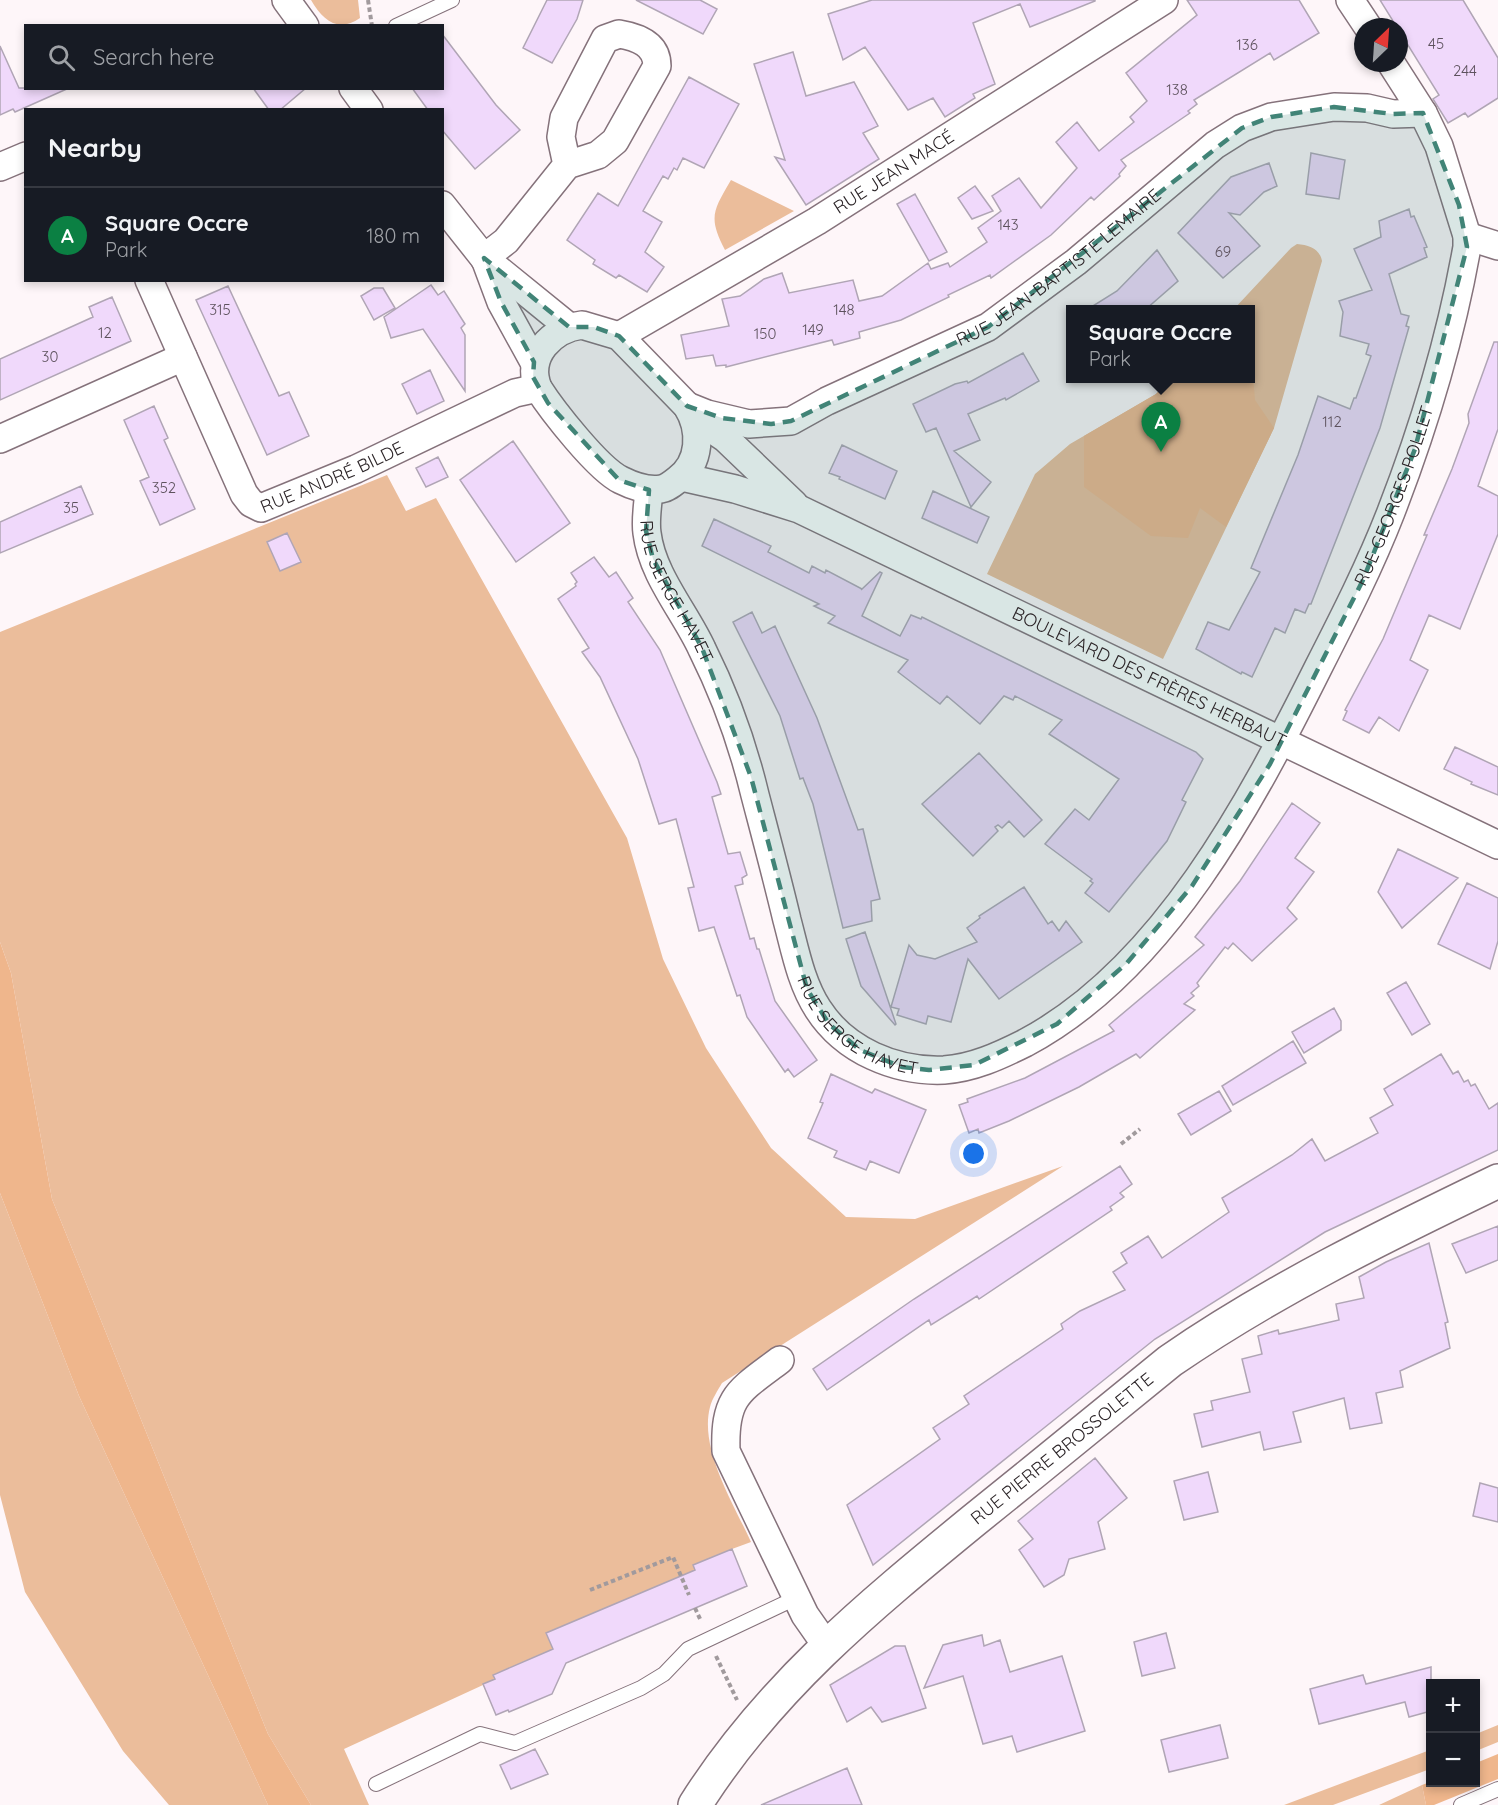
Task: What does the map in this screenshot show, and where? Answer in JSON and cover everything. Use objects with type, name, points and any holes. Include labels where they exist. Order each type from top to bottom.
[{"type":"main road","name":"RUE PIERRE BROSSOLETTE","points":[[695,1805],[756,1720],[826,1645],[883,1594],[1170,1361],[1208,1335],[1320,1269],[1498,1180]]},
{"type":"street","points":[[286,0],[304,24]]},
{"type":"street","name":"RUE JEAN MACÉ","points":[[619,336],[817,220],[1164,0]]},
{"type":"street","points":[[1350,0],[1362,18]]},
{"type":"street","points":[[484,258],[506,241],[567,165],[598,154],[615,141],[657,66],[657,57],[649,45],[619,33],[605,39],[564,118],[561,137],[567,165]]},
{"type":"street","points":[[1397,72],[1423,112],[1439,146],[1467,236],[1498,246]]},
{"type":"street","points":[[354,90],[367,108]]},
{"type":"street","name":"RUE JEAN-BAPTISTE LEMAIRE","points":[[691,411],[749,424],[791,421],[827,401],[988,327],[1076,262],[1215,145],[1242,128],[1270,117],[1334,107],[1367,108],[1393,114],[1423,112]]},
{"type":"street","points":[[0,167],[24,157]]},
{"type":"street","points":[[444,208],[484,258],[569,327]]},
{"type":"street","name":"RUE GEORGES POLLET","points":[[1282,740],[1363,580],[1411,460],[1453,317],[1467,248],[1467,236]]},
{"type":"street","points":[[484,258],[501,302],[536,375],[601,464],[619,480],[649,490],[664,489],[682,477],[696,456],[698,438],[691,411]]},
{"type":"street","name":"RUE ANDRÉ BILDE","points":[[150,282],[244,494],[251,503],[261,508],[356,469],[515,393],[536,375]]},
{"type":"street","points":[[536,375],[543,345],[569,327],[594,327],[619,336]]},
{"type":"street","name":"BOULEVARD DES FRÈRES HERBAUT","points":[[619,336],[691,411],[724,438],[799,509]]},
{"type":"street","points":[[0,439],[183,357]]},
{"type":"street","name":"BOULEVARD DES FRÈRES HERBAUT","points":[[682,477],[735,489],[799,509],[1498,845]]},
{"type":"street","name":"RUE SERGE HAVET","points":[[649,490],[646,531],[653,560],[702,648],[727,706],[751,777],[807,989],[816,1008],[842,1036],[860,1050],[881,1060],[902,1067],[929,1070],[974,1065],[1036,1037],[1095,994],[1148,942],[1192,886],[1230,831],[1282,740]]},
{"type":"street","points":[[780,1360],[739,1391],[725,1423],[726,1451],[796,1598],[826,1645]]},
{"type":"lane","points":[[400,24],[452,0]]},
{"type":"lane","points":[[376,1784],[480,1734],[515,1743],[641,1688],[664,1674],[688,1649],[796,1598]]},
{"type":"lane","points":[[1461,1805],[1498,1789]]},
{"type":"path","points":[[368,0],[372,24]]},
{"type":"path","points":[[1121,1144],[1140,1129]]},
{"type":"path","points":[[590,1590],[673,1557],[689,1595]]},
{"type":"path","points":[[695,1608],[739,1704],[756,1720]]},
{"type":"highlighted area","points":[[1334,107],[1393,114],[1423,113],[1459,205],[1467,247],[1415,449],[1363,580],[1270,764],[1192,886],[1127,963],[1057,1024],[974,1065],[929,1070],[902,1067],[860,1050],[829,1024],[807,989],[751,777],[702,648],[653,559],[646,531],[649,490],[619,480],[548,403],[533,377],[534,362],[501,302],[484,258],[569,327],[594,327],[619,336],[687,406],[722,418],[771,424],[791,421],[988,327],[1242,128],[1271,117]]},
{"type":"shaded area","points":[[311,0],[358,0],[360,18],[345,24],[332,22],[321,14]]},
{"type":"shaded area","points":[[731,180],[794,211],[725,250],[716,230],[715,214],[720,199]]},
{"type":"shaded area","points":[[1297,244],[1306,245],[1319,253],[1322,261],[1274,428],[1163,659],[987,574],[1035,474],[1070,444],[1156,394],[1166,383],[1255,383],[1255,305],[1238,305]]},
{"type":"shaded area","points":[[1166,383],[1254,383],[1255,400],[1274,428],[1226,527],[1200,508],[1188,538],[1151,536],[1084,487],[1084,436],[1156,394]]},
{"type":"shaded area","points":[[387,475],[406,511],[436,498],[627,838],[663,959],[706,1048],[771,1148],[846,1217],[915,1219],[1063,1166],[722,1383],[710,1407],[709,1440],[720,1476],[751,1542],[732,1549],[747,1586],[560,1666],[562,1671],[556,1685],[547,1689],[549,1695],[509,1712],[507,1710],[496,1715],[483,1685],[344,1749],[369,1805],[311,1805],[268,1734],[52,1199],[11,973],[0,942],[0,632]]},
{"type":"shaded area","points":[[0,942],[11,973],[52,1199],[268,1734],[311,1805],[268,1805],[79,1396],[0,1193]]},
{"type":"shaded area","points":[[0,1193],[79,1396],[268,1805],[169,1805],[123,1751],[25,1592],[0,1495]]},
{"type":"shaded area","points":[[1498,1725],[1498,1742],[1480,1749],[1480,1732]]},
{"type":"shaded area","points":[[1426,1752],[1426,1770],[1333,1805],[1284,1805]]},
{"type":"shaded area","points":[[1498,1754],[1498,1779],[1480,1786],[1480,1761]]},
{"type":"shaded area","points":[[1426,1784],[1426,1787],[1478,1787],[1434,1805],[1426,1805],[1422,1785]]},
{"type":"shaded area","points":[[1422,1785],[1426,1805],[1379,1805]]},
{"type":"building","points":[[547,0],[583,0],[577,19],[552,63],[523,48]]},
{"type":"building","points":[[636,0],[700,0],[717,9],[703,34]]},
{"type":"building","points":[[872,0],[1095,1],[1030,27],[1020,4],[973,23],[995,84],[973,94],[975,98],[945,117],[933,98],[908,110],[865,47],[843,60],[828,14]]},
{"type":"building","points":[[1187,0],[1299,0],[1319,33],[1274,60],[1270,53],[1194,100],[1197,104],[1188,111],[1190,113],[1121,160],[1126,166],[1119,174],[1120,176],[1094,200],[1091,197],[1051,235],[991,278],[990,275],[901,320],[859,332],[860,338],[834,345],[832,340],[726,367],[726,365],[716,366],[713,355],[686,359],[681,335],[729,326],[722,299],[740,296],[764,279],[782,273],[789,293],[853,280],[859,301],[882,296],[928,263],[931,269],[948,263],[950,267],[987,242],[978,228],[1001,211],[992,196],[1019,178],[1041,208],[1077,168],[1056,142],[1077,122],[1099,151],[1134,122],[1130,117],[1147,101],[1126,73],[1197,15]]},
{"type":"building","points":[[1380,0],[1463,0],[1498,58],[1498,98],[1468,117],[1465,113],[1448,123],[1433,99],[1439,95],[1408,45],[1408,18],[1391,18]]},
{"type":"building","points":[[444,37],[496,105],[520,130],[475,169],[444,132],[444,108],[427,108],[413,90],[444,90]]},
{"type":"building","points":[[0,46],[19,88],[64,90],[15,112],[13,109],[0,115]]},
{"type":"building","points":[[793,52],[806,96],[854,82],[878,126],[863,133],[879,159],[806,205],[775,157],[785,160],[754,64]]},
{"type":"building","points":[[689,77],[739,104],[704,168],[683,158],[677,170],[674,168],[668,179],[663,176],[643,211],[662,222],[645,252],[664,267],[647,292],[619,275],[616,278],[593,264],[595,260],[567,240],[598,193],[618,206]]},
{"type":"building","points":[[254,90],[304,90],[282,108],[268,108]]},
{"type":"building","points":[[1311,153],[1345,160],[1339,199],[1306,194]]},
{"type":"building","points":[[1269,163],[1277,186],[1264,192],[1240,215],[1229,213],[1260,246],[1223,278],[1178,233],[1231,177]]},
{"type":"building","points":[[975,186],[993,211],[972,219],[958,198]]},
{"type":"building","points":[[915,194],[947,252],[929,261],[897,204]]},
{"type":"building","points":[[1409,209],[1427,247],[1424,248],[1427,257],[1389,274],[1401,314],[1409,316],[1406,326],[1409,327],[1380,428],[1311,604],[1305,613],[1295,609],[1285,633],[1275,628],[1252,677],[1242,672],[1241,674],[1196,649],[1208,622],[1229,630],[1260,572],[1251,568],[1298,455],[1318,396],[1350,409],[1356,398],[1371,356],[1366,354],[1369,344],[1340,336],[1343,312],[1339,301],[1372,290],[1354,249],[1381,237],[1379,221]]},
{"type":"building","points":[[1157,250],[1178,281],[1151,305],[1094,305],[1117,291]]},
{"type":"building","points":[[431,285],[438,295],[444,291],[465,324],[461,328],[465,335],[465,391],[423,329],[391,338],[384,317]]},
{"type":"building","points":[[228,286],[279,396],[289,392],[309,436],[267,455],[196,300]]},
{"type":"building","points":[[374,288],[383,288],[395,308],[374,320],[361,296]]},
{"type":"building","points":[[112,297],[131,341],[0,400],[0,359],[93,317],[89,307]]},
{"type":"building","points":[[1494,342],[1498,342],[1498,429],[1478,486],[1498,496],[1498,534],[1460,629],[1429,615],[1410,660],[1428,670],[1399,731],[1379,717],[1369,733],[1343,720],[1347,711],[1345,710],[1383,639],[1427,535],[1424,535],[1469,423],[1468,414]]},
{"type":"building","points":[[1023,353],[1039,381],[1006,400],[1005,398],[968,414],[980,440],[954,451],[991,482],[971,507],[936,428],[926,432],[913,404],[955,384],[967,381],[968,383]]},
{"type":"building","points":[[430,370],[444,401],[417,414],[402,384]]},
{"type":"building","points":[[154,406],[168,438],[164,440],[195,509],[160,525],[140,481],[149,477],[124,420]]},
{"type":"building","points":[[513,441],[570,523],[516,562],[460,480]]},
{"type":"building","points":[[842,445],[897,471],[885,499],[829,473]]},
{"type":"building","points":[[438,457],[448,477],[426,487],[416,468]]},
{"type":"building","points":[[81,486],[93,514],[0,553],[0,522]]},
{"type":"building","points":[[933,491],[989,517],[977,543],[922,518]]},
{"type":"building","points":[[714,519],[771,546],[768,552],[809,573],[812,566],[825,573],[826,570],[861,590],[880,572],[882,573],[862,616],[900,636],[911,615],[921,619],[922,617],[1196,752],[1203,759],[1182,800],[1186,802],[1167,841],[1109,912],[1085,893],[1093,883],[1090,881],[1092,879],[1045,844],[1075,809],[1089,820],[1119,779],[1049,734],[1062,720],[1015,696],[1013,700],[1004,696],[980,724],[947,696],[940,704],[898,672],[908,660],[828,623],[835,616],[814,606],[819,604],[702,546]]},
{"type":"building","points":[[287,533],[301,562],[280,571],[267,542]]},
{"type":"building","points":[[594,557],[609,577],[616,572],[633,598],[628,602],[660,650],[717,782],[721,794],[712,797],[728,854],[740,852],[747,875],[742,878],[743,884],[735,886],[750,939],[754,938],[757,949],[759,949],[775,1001],[817,1060],[794,1077],[788,1069],[785,1072],[747,1017],[740,995],[737,996],[714,927],[699,931],[688,888],[694,887],[676,819],[659,824],[638,759],[600,677],[582,652],[589,648],[558,599],[576,586],[577,582],[571,573]]},
{"type":"building","points":[[752,612],[762,633],[775,626],[817,718],[858,830],[863,829],[880,899],[871,901],[872,921],[843,928],[813,804],[803,778],[800,779],[780,716],[733,622]]},
{"type":"building","points":[[1455,747],[1498,767],[1498,795],[1471,784],[1472,782],[1444,769]]},
{"type":"building","points":[[979,753],[1042,820],[1024,837],[1009,821],[1002,828],[998,825],[995,827],[998,831],[973,856],[922,804]]},
{"type":"building","points":[[1292,803],[1320,823],[1295,858],[1314,872],[1287,908],[1297,919],[1252,961],[1233,943],[1228,949],[1225,947],[1197,983],[1199,986],[1191,993],[1194,996],[1184,1004],[1195,1010],[1140,1058],[1136,1054],[1079,1087],[1009,1121],[979,1133],[978,1129],[969,1133],[959,1105],[968,1102],[967,1099],[1025,1078],[1114,1031],[1109,1025],[1204,945],[1195,937],[1240,881]]},
{"type":"building","points":[[1398,849],[1458,878],[1402,928],[1378,892]]},
{"type":"building","points":[[1467,883],[1498,898],[1498,941],[1490,969],[1438,944]]},
{"type":"building","points":[[1024,887],[1048,924],[1052,921],[1059,931],[1066,921],[1082,942],[999,999],[968,959],[951,1022],[928,1016],[926,1024],[897,1015],[899,1009],[891,1007],[909,945],[917,955],[935,959],[977,942],[967,928],[980,918],[979,916]]},
{"type":"building","points":[[865,932],[895,1025],[861,986],[846,939]]},
{"type":"building","points":[[1406,982],[1430,1024],[1412,1035],[1387,993]]},
{"type":"building","points":[[1334,1008],[1341,1021],[1341,1030],[1304,1053],[1292,1032]]},
{"type":"building","points":[[1293,1041],[1306,1063],[1233,1105],[1222,1086]]},
{"type":"building","points":[[1441,1054],[1453,1074],[1458,1071],[1464,1082],[1468,1080],[1471,1086],[1475,1084],[1489,1109],[1498,1103],[1498,1150],[1325,1232],[1155,1339],[873,1565],[847,1505],[940,1439],[933,1428],[969,1404],[964,1396],[1063,1329],[1061,1324],[1080,1311],[1125,1290],[1113,1272],[1127,1263],[1121,1253],[1148,1236],[1162,1258],[1229,1212],[1222,1198],[1292,1155],[1312,1139],[1325,1161],[1378,1133],[1370,1118],[1393,1105],[1384,1089]]},
{"type":"building","points":[[831,1074],[872,1093],[875,1089],[926,1110],[899,1173],[870,1161],[866,1170],[834,1157],[837,1151],[808,1138],[823,1103],[820,1102]]},
{"type":"building","points":[[1219,1091],[1231,1111],[1191,1135],[1178,1114]]},
{"type":"building","points":[[1120,1166],[1132,1184],[1120,1193],[1124,1197],[1110,1207],[1112,1210],[979,1299],[977,1296],[931,1325],[929,1320],[827,1390],[813,1369],[914,1299]]},
{"type":"building","points":[[1498,1226],[1498,1260],[1466,1273],[1452,1244]]},
{"type":"building","points":[[1429,1243],[1448,1322],[1445,1323],[1450,1348],[1400,1371],[1403,1387],[1376,1393],[1382,1423],[1350,1429],[1344,1398],[1293,1412],[1301,1442],[1264,1450],[1260,1432],[1202,1447],[1194,1414],[1213,1410],[1211,1401],[1250,1392],[1242,1359],[1262,1354],[1258,1336],[1278,1330],[1279,1334],[1339,1320],[1336,1304],[1364,1298],[1359,1277]]},
{"type":"building","points":[[1095,1458],[1127,1498],[1098,1522],[1105,1549],[1069,1559],[1064,1575],[1044,1587],[1019,1550],[1033,1539],[1018,1521]]},
{"type":"building","points":[[1208,1472],[1218,1512],[1184,1520],[1174,1481]]},
{"type":"building","points":[[1480,1483],[1498,1488],[1498,1522],[1473,1516]]},
{"type":"building","points":[[732,1549],[747,1586],[566,1663],[552,1694],[496,1715],[483,1684],[495,1679],[493,1675],[553,1649],[546,1633],[695,1570],[693,1565]]},
{"type":"building","points":[[1166,1633],[1175,1668],[1142,1676],[1134,1642]]},
{"type":"building","points":[[982,1635],[984,1646],[1000,1640],[1010,1672],[1062,1656],[1085,1731],[1017,1752],[1012,1736],[983,1744],[963,1676],[924,1688],[943,1645]]},
{"type":"building","points":[[895,1646],[905,1646],[926,1708],[882,1722],[871,1707],[847,1722],[830,1685]]},
{"type":"building","points":[[1431,1667],[1431,1679],[1426,1679],[1426,1712],[1409,1717],[1405,1702],[1319,1724],[1310,1689],[1363,1675],[1366,1684]]},
{"type":"building","points":[[1220,1725],[1228,1758],[1169,1772],[1161,1740]]},
{"type":"building","points":[[535,1749],[548,1774],[511,1789],[500,1765]]},
{"type":"building","points":[[847,1768],[862,1805],[761,1805]]},
{"type":"place","name":"Square Occre","points":[[1161,452]]}]
